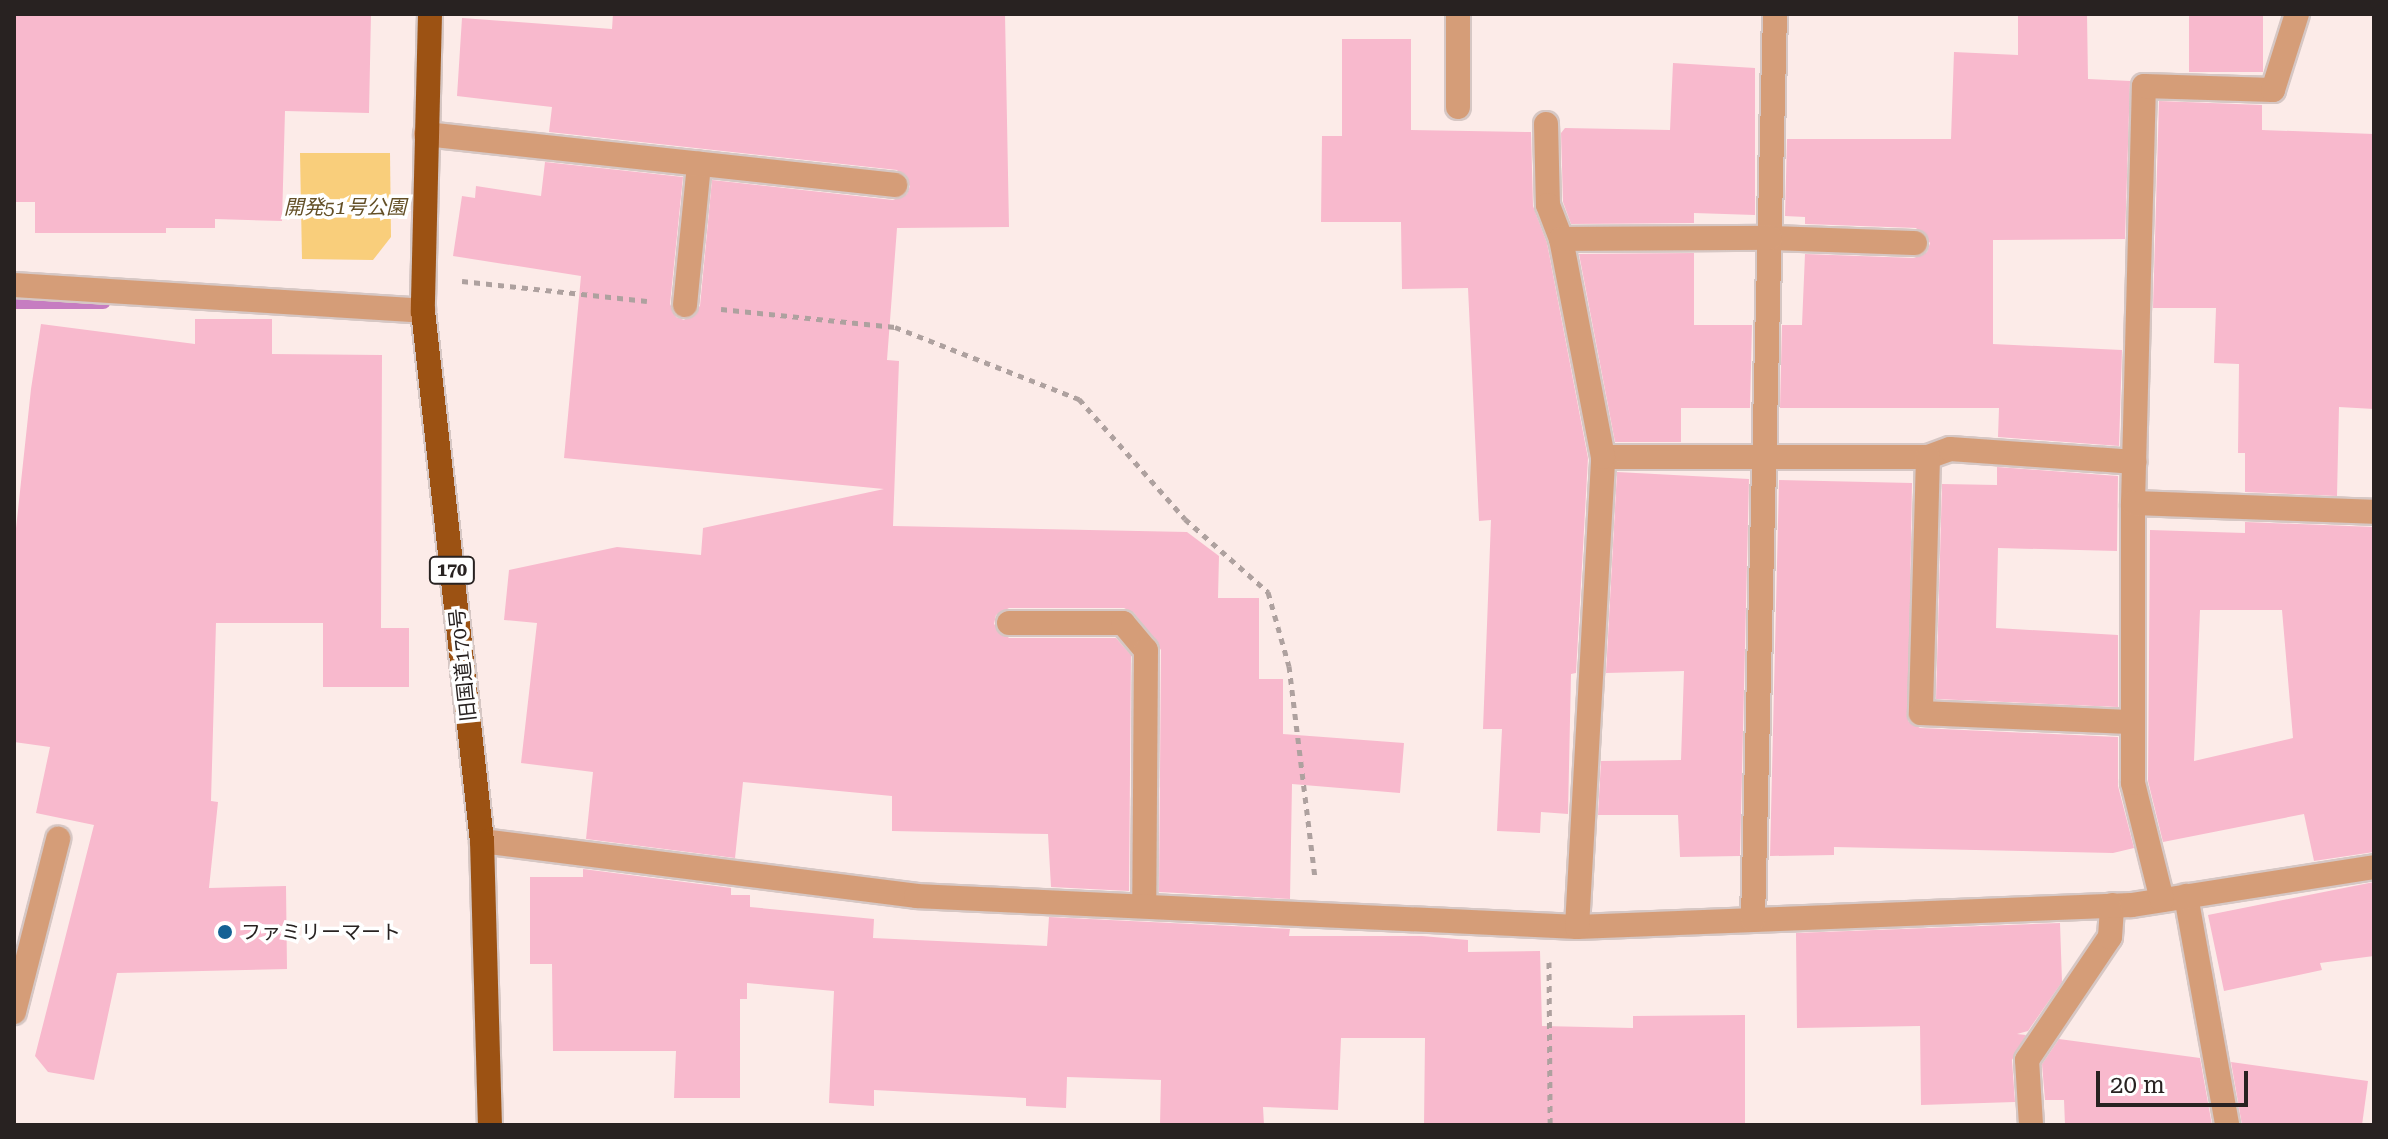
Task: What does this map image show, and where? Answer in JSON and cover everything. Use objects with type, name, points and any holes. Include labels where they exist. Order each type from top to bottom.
[{"type":"highway","name":"旧国道170号","points":[[430,14],[423,311],[482,841],[490,1125]]},
{"type":"street","points":[[1458,14],[1458,107]]},
{"type":"street","points":[[1753,920],[1775,14]]},
{"type":"street","points":[[2227,1125],[2174,898],[2133,783],[2129,722],[2144,86],[2273,90],[2297,14]]},
{"type":"street","points":[[1546,124],[1548,205],[1561,239],[1603,457],[1577,927]]},
{"type":"street","points":[[426,134],[895,185]]},
{"type":"street","points":[[685,305],[699,164]]},
{"type":"street","points":[[1561,239],[1770,238],[1915,243]]},
{"type":"street","points":[[14,285],[423,311]]},
{"type":"street","points":[[1603,457],[1928,457],[1950,449],[2135,462]]},
{"type":"street","points":[[1928,457],[1921,713],[2129,722]]},
{"type":"street","points":[[2133,503],[2374,512]]},
{"type":"street","points":[[1009,623],[1123,623],[1146,650],[1144,906]]},
{"type":"street","points":[[14,1012],[58,839]]},
{"type":"street","points":[[482,841],[916,896],[1577,927],[2112,905],[2374,867]]},
{"type":"street","points":[[2031,1125],[2027,1060],[2110,937],[2112,905]]},
{"type":"path","points":[[424,276],[895,327],[1079,399],[1185,519],[1268,592],[1289,666],[1320,915]]},
{"type":"path","points":[[1549,925],[1550,1125]]},
{"type":"green space","name":"開発51号公園","points":[[300,153],[390,153],[391,237],[373,260],[302,259]]},
{"type":"building","points":[[14,14],[371,14],[369,113],[285,111],[282,221],[215,219],[215,228],[166,228],[166,233],[35,233],[35,202],[14,202]]},
{"type":"building","points":[[613,14],[1005,14],[1009,227],[897,228],[887,360],[899,361],[893,526],[1187,532],[1219,556],[1218,598],[1259,598],[1259,679],[1283,679],[1283,734],[1404,743],[1400,793],[1292,784],[1290,899],[1159,892],[1161,650],[1134,613],[1124,608],[1009,608],[996,615],[994,624],[1009,638],[1116,638],[1131,655],[1129,891],[1051,887],[1048,834],[892,831],[892,796],[743,782],[735,858],[586,839],[593,772],[521,763],[537,623],[504,620],[509,570],[617,547],[701,555],[703,528],[884,489],[564,458],[581,276],[453,256],[462,196],[475,198],[476,186],[541,196],[545,162],[683,177],[670,304],[676,317],[684,320],[700,306],[712,180],[893,200],[907,194],[910,186],[897,170],[549,132],[552,107],[457,96],[462,18],[612,29]]},
{"type":"building","points":[[2018,14],[2087,14],[2088,79],[2130,81],[2125,239],[1993,240],[1993,344],[2122,350],[2119,446],[1998,437],[1999,408],[1780,408],[1782,325],[1802,325],[1805,254],[1914,258],[1927,252],[1930,243],[1916,228],[1805,224],[1805,217],[1785,216],[1787,139],[1951,139],[1954,52],[2018,55]]},
{"type":"building","points":[[2189,14],[2263,14],[2263,72],[2189,72]]},
{"type":"building","points":[[1342,39],[1411,39],[1411,130],[1531,132],[1533,206],[1547,243],[1588,458],[1576,673],[1571,674],[1568,814],[1541,812],[1540,833],[1497,831],[1502,729],[1483,729],[1491,520],[1479,521],[1468,288],[1402,289],[1401,222],[1321,222],[1322,136],[1342,136]]},
{"type":"building","points":[[1673,63],[1755,68],[1755,215],[1694,213],[1694,223],[1571,224],[1563,202],[1561,133],[1565,128],[1670,130]]},
{"type":"building","points":[[2159,101],[2262,105],[2262,130],[2374,134],[2374,409],[2339,407],[2337,496],[2245,492],[2245,453],[2238,453],[2239,364],[2214,363],[2216,308],[2153,308]]},
{"type":"building","points":[[1694,253],[1694,325],[1752,325],[1750,408],[1681,408],[1681,442],[1615,442],[1579,254]]},
{"type":"building","points":[[195,319],[272,319],[272,354],[382,355],[381,628],[409,628],[409,687],[323,687],[323,623],[216,623],[211,801],[218,802],[209,888],[286,886],[287,969],[117,973],[94,1080],[48,1072],[35,1056],[94,825],[36,813],[50,747],[14,742],[14,547],[31,389],[41,324],[195,344]]},
{"type":"building","points":[[1997,467],[2118,476],[2117,551],[1998,548],[1996,628],[2118,635],[2118,707],[1936,699],[1942,484],[1997,485]]},
{"type":"building","points":[[1617,472],[1749,479],[1740,856],[1680,857],[1678,815],[1598,815],[1601,761],[1681,760],[1684,671],[1606,673]]},
{"type":"building","points":[[1779,480],[1912,483],[1908,721],[1920,728],[2118,737],[2118,786],[2134,848],[2113,853],[1834,847],[1834,855],[1770,856]]},
{"type":"building","points":[[2245,522],[2374,527],[2374,852],[2314,861],[2304,814],[2163,842],[2148,781],[2150,530],[2245,533]],"holes":[[[2200,610],[2282,610],[2293,738],[2194,761]]]},
{"type":"building","points":[[583,869],[731,888],[731,895],[750,895],[750,907],[874,919],[873,938],[1047,946],[1049,917],[1290,929],[1289,936],[1422,936],[1468,940],[1468,952],[1540,951],[1542,1026],[1633,1028],[1633,1016],[1745,1015],[1745,1125],[1424,1125],[1425,1038],[1341,1038],[1338,1110],[1263,1107],[1264,1125],[1160,1124],[1161,1080],[1067,1077],[1066,1108],[1026,1106],[1026,1098],[874,1090],[874,1106],[829,1103],[834,991],[747,983],[747,999],[740,999],[740,1098],[674,1098],[676,1051],[553,1051],[552,964],[530,964],[530,877],[583,877]]},
{"type":"building","points":[[2374,882],[2374,956],[2320,963],[2322,970],[2224,991],[2208,915]]},
{"type":"building","points":[[2060,923],[2062,982],[2028,1031],[2017,1034],[2026,1035],[2012,1060],[2015,1102],[1921,1105],[1920,1026],[1797,1028],[1796,933]]},
{"type":"building","points":[[2059,1039],[2200,1058],[2212,1125],[2065,1125],[2064,1100],[2045,1100],[2042,1064]]},
{"type":"building","points":[[2231,1062],[2368,1081],[2362,1125],[2242,1125]]},
{"type":"waterway","points":[[14,301],[103,301]]},
{"type":"place","name":"ファミリーマート","points":[[225,932]]}]
